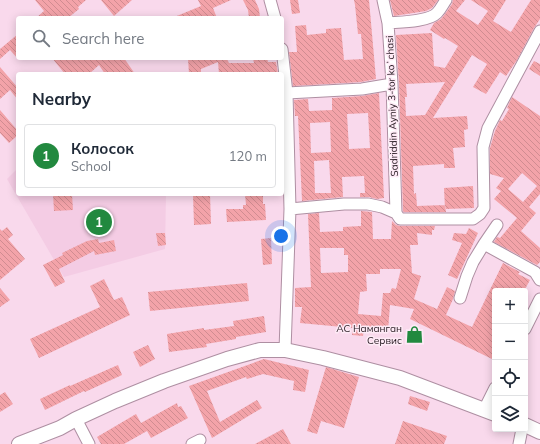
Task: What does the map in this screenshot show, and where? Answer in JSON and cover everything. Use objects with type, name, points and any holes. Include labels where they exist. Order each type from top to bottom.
[{"type":"street","points":[[270,0],[275,16]]},
{"type":"street","name":"Sadriddin Ayniy 3-tor koʻchasi","points":[[384,0],[388,23],[392,84],[396,213]]},
{"type":"street","points":[[388,23],[432,17],[438,12],[446,0]]},
{"type":"street","points":[[290,209],[344,204],[368,204],[382,207],[396,213],[400,219],[473,219],[480,214],[484,208],[483,147],[488,128],[540,31]]},
{"type":"street","points":[[283,60],[287,93],[290,209],[286,350]]},
{"type":"street","points":[[287,93],[362,89],[392,84]]},
{"type":"street","points":[[460,298],[473,262],[497,225]]},
{"type":"street","points":[[484,244],[535,272],[540,280]]},
{"type":"street","points":[[528,324],[540,299]]},
{"type":"street","points":[[19,444],[60,428],[115,401],[164,381],[227,359],[260,350],[286,350],[400,378],[489,412],[493,396]]},
{"type":"street","points":[[76,419],[88,444]]},
{"type":"street","points":[[528,427],[540,432]]},
{"type":"street","points":[[519,444],[521,432]]},
{"type":"shaded area","points":[[16,170],[16,194],[7,179]]},
{"type":"shaded area","points":[[17,196],[166,196],[165,249],[64,277]]},
{"type":"building","points":[[35,0],[86,0],[78,7],[79,9],[70,16],[38,16],[44,11]]},
{"type":"building","points":[[101,0],[132,0],[114,16]]},
{"type":"building","points":[[198,0],[231,0],[213,8],[216,16],[177,16],[201,6]]},
{"type":"building","points":[[243,0],[255,0],[259,9],[260,16],[249,16],[248,10]]},
{"type":"building","points":[[290,0],[298,0],[300,13],[292,14]]},
{"type":"building","points":[[354,0],[369,0],[376,79],[361,82],[293,86],[289,52],[297,52],[295,26],[306,25],[307,35],[326,33],[326,29],[341,28],[344,60],[363,59],[361,34],[358,34]]},
{"type":"building","points":[[390,0],[438,0],[432,8],[426,11],[394,16]]},
{"type":"building","points":[[453,0],[465,0],[456,11],[478,25],[488,11],[471,0],[506,0],[493,21],[511,32],[531,0],[540,0],[540,19],[517,60],[506,76],[500,72],[486,94],[473,87],[487,64],[472,55],[433,118],[467,116],[468,129],[464,130],[465,147],[453,148],[455,168],[444,168],[444,164],[413,166],[414,194],[416,193],[417,206],[445,205],[446,212],[404,212],[396,35],[432,33],[434,66],[445,68],[458,46],[430,30],[434,23],[441,19],[452,4]],"holes":[[[445,82],[425,115],[406,116],[406,84]]]},
{"type":"building","points":[[16,36],[16,57],[10,50],[0,59],[0,49]]},
{"type":"building","points":[[54,60],[125,60],[134,72],[104,72],[99,65],[91,72],[63,72]]},
{"type":"building","points":[[188,60],[228,60],[229,63],[254,63],[253,60],[268,60],[268,62],[276,62],[278,72],[219,72],[218,62],[201,69],[201,72],[189,72]]},
{"type":"building","points":[[534,61],[540,64],[540,76],[529,69]]},
{"type":"building","points":[[0,67],[16,86],[16,98],[10,90],[0,99]]},
{"type":"building","points":[[379,93],[384,198],[377,199],[360,197],[360,193],[365,193],[364,176],[342,177],[343,197],[302,201],[298,116],[295,116],[294,100],[308,99],[309,111],[332,110],[332,98]],"holes":[[[368,113],[370,148],[349,149],[347,114]],[[330,122],[331,152],[311,153],[310,123]],[[329,160],[331,193],[315,193],[314,161]]]},
{"type":"building","points":[[512,97],[540,116],[540,194],[529,207],[536,213],[521,231],[540,248],[540,262],[537,265],[494,242],[497,237],[500,238],[517,218],[494,199],[501,191],[496,188],[504,178],[490,174],[490,148],[500,120],[502,121],[509,109],[507,108]],"holes":[[[522,173],[537,186],[523,202],[508,189]]]},
{"type":"building","points":[[0,110],[16,129],[16,137],[9,143],[0,133]]},
{"type":"building","points":[[473,186],[474,208],[445,209],[444,188]]},
{"type":"building","points":[[53,196],[72,196],[73,210],[54,211]]},
{"type":"building","points":[[193,196],[210,196],[211,224],[194,225]]},
{"type":"building","points":[[245,196],[263,196],[266,220],[227,222],[226,209],[243,209],[243,205],[246,205]]},
{"type":"building","points":[[361,211],[372,212],[373,239],[391,239],[392,221],[396,225],[400,226],[435,226],[434,230],[432,230],[432,235],[417,233],[418,245],[410,245],[412,273],[421,276],[414,299],[437,309],[447,287],[455,291],[446,315],[472,327],[503,263],[520,272],[518,274],[530,280],[526,288],[492,288],[492,359],[410,319],[414,309],[390,305],[388,331],[364,329],[363,336],[352,335],[353,328],[300,323],[302,307],[295,307],[295,288],[311,287],[308,214],[319,213],[320,232],[343,231],[343,227],[361,226]],"holes":[[[320,248],[344,248],[344,255],[348,255],[348,272],[321,273]],[[380,269],[401,269],[396,289],[392,288],[390,293],[383,293],[381,316],[358,314],[360,292],[367,291],[366,274],[380,274]]]},
{"type":"building","points":[[7,227],[13,235],[8,239],[25,259],[0,280],[0,229],[2,231]]},
{"type":"building","points":[[469,228],[478,233],[457,279],[448,275],[462,243],[452,240],[454,233],[466,234]]},
{"type":"building","points":[[156,233],[165,233],[166,245],[158,246]]},
{"type":"building","points":[[271,238],[272,264],[263,265],[261,239]]},
{"type":"building","points":[[98,239],[99,243],[114,240],[116,251],[95,255],[94,251],[59,269],[65,282],[55,287],[43,265],[63,255],[62,253],[87,241]]},
{"type":"building","points":[[104,279],[114,300],[122,297],[130,315],[39,358],[30,339],[100,307],[90,286]]},
{"type":"building","points":[[247,283],[249,301],[150,311],[148,292]]},
{"type":"building","points":[[0,288],[10,300],[0,307]]},
{"type":"building","points":[[264,316],[266,332],[206,344],[207,347],[169,352],[167,334],[204,328],[204,330],[234,326],[233,321]]},
{"type":"building","points":[[148,345],[155,359],[140,367],[133,352]]},
{"type":"building","points":[[264,359],[309,370],[305,392],[293,390],[294,381],[263,374],[247,379],[246,377],[207,391],[220,422],[257,400],[262,408],[212,438],[189,386]]},
{"type":"building","points":[[118,365],[122,375],[45,410],[40,399]]},
{"type":"building","points":[[326,367],[359,377],[344,428],[321,421],[317,434],[307,431]]},
{"type":"building","points":[[5,392],[13,404],[0,412],[0,395]]},
{"type":"building","points":[[410,396],[430,402],[427,411],[408,404]]},
{"type":"building","points":[[177,403],[178,407],[181,406],[188,418],[151,438],[147,431],[124,444],[101,444],[97,437],[136,414],[141,423]]},
{"type":"building","points":[[403,421],[447,436],[444,444],[395,444]]},
{"type":"building","points":[[283,429],[291,444],[255,444]]},
{"type":"place","name":"Колосок","points":[[99,222]]},
{"type":"place","name":"АС Наманган Сервис","points":[[415,334]]}]
